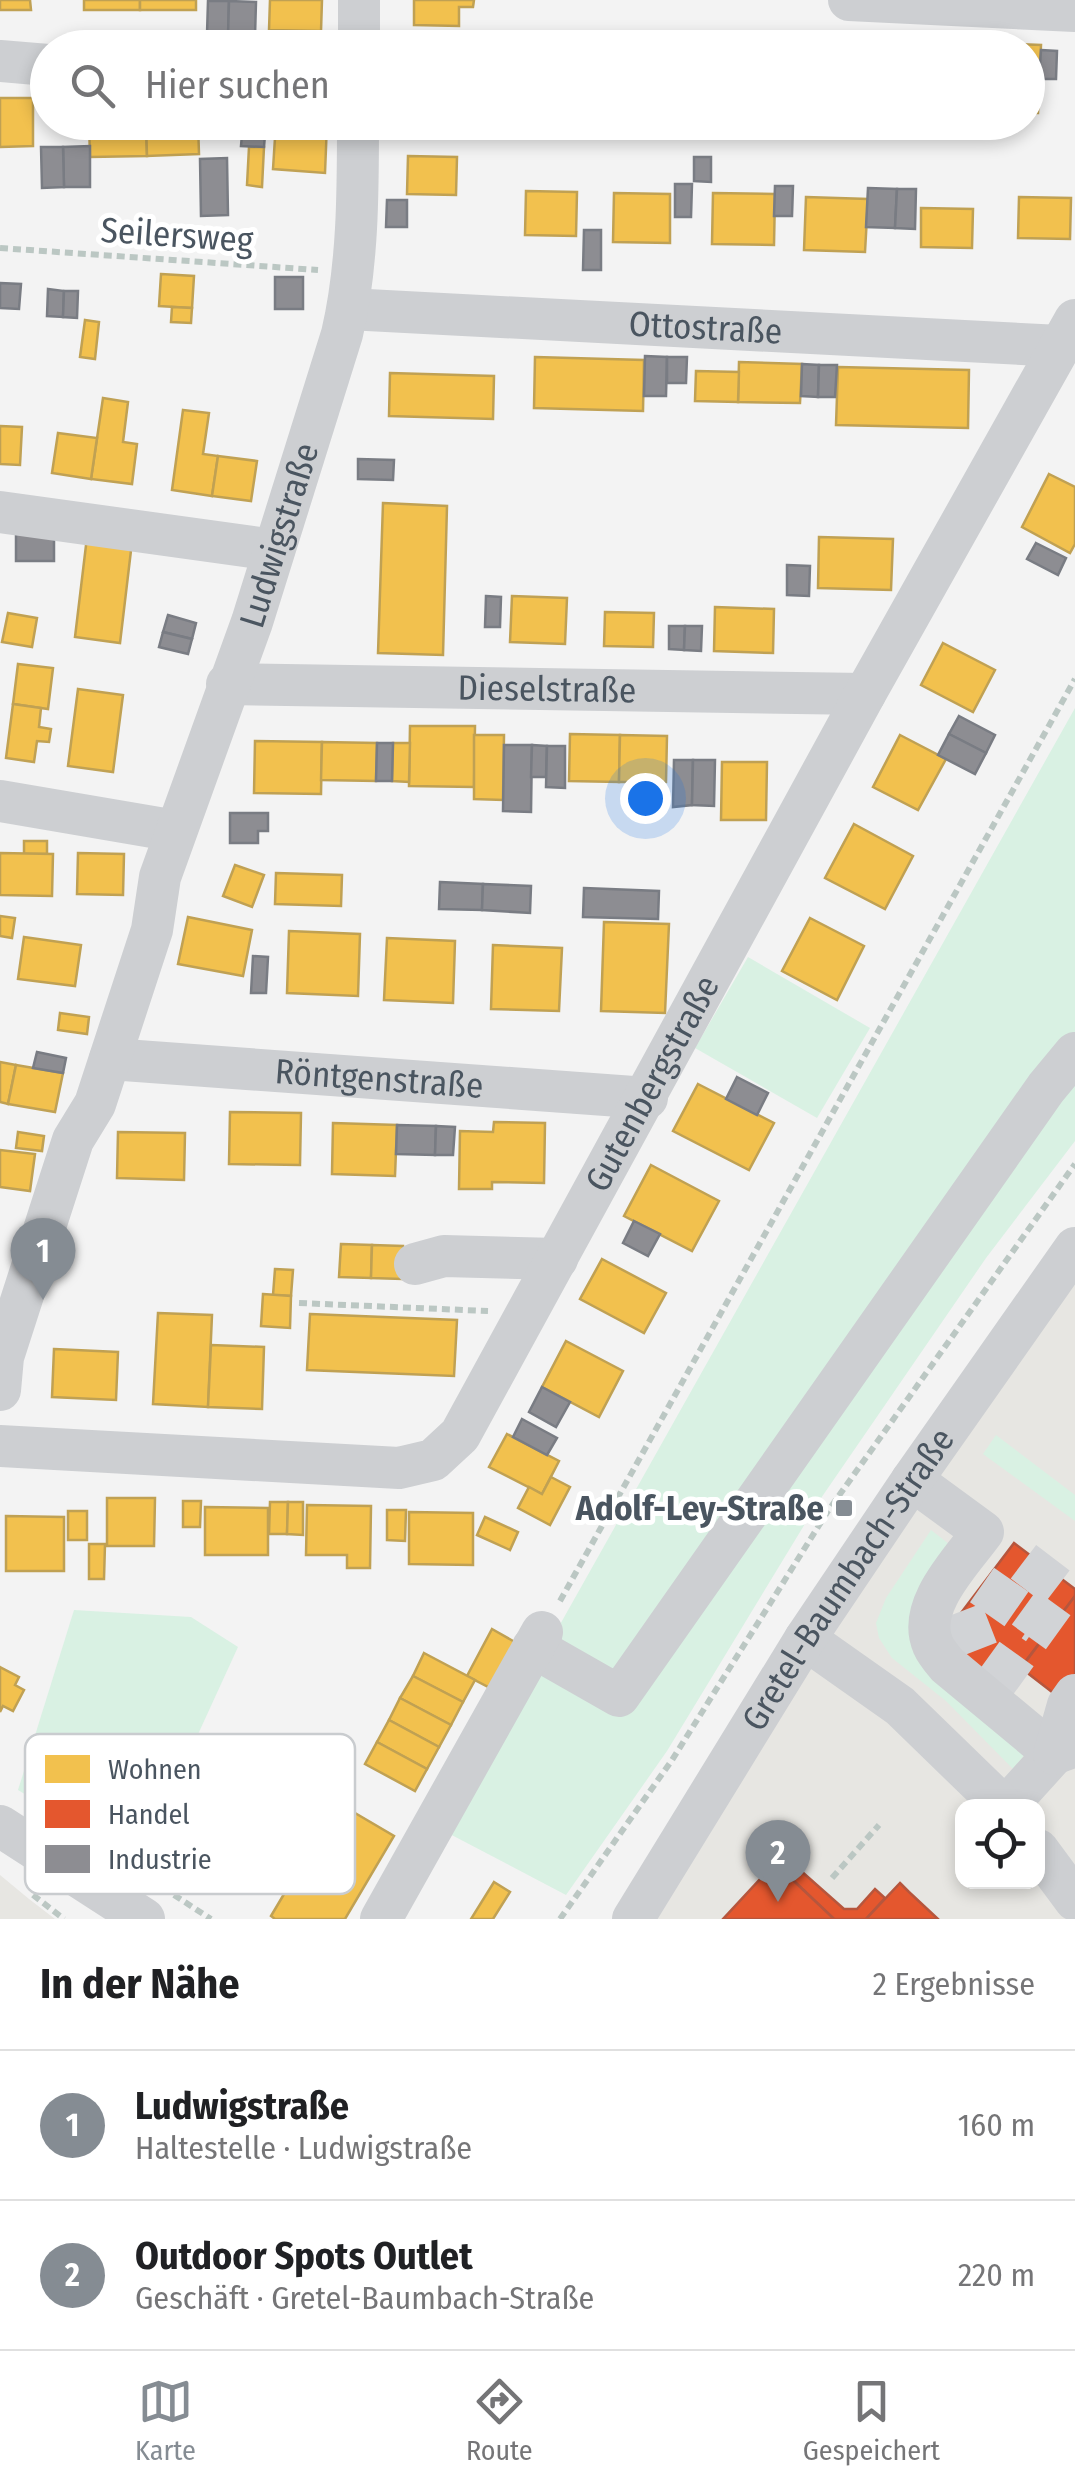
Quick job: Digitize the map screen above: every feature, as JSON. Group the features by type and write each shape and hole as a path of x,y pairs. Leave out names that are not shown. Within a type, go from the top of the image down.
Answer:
{"street":[{"path":"358,30 359,0"},
{"path":"849,0 1075,12"},
{"path":"0,62 30,64"},
{"name":"Ludwigstraße","path":"0,1390 3,1357 72,1140 95,1104 152,930 160,877 252,622 349,292 358,192 358,140"},
{"name":"Ottostraße","path":"349,292 1068,333"},
{"name":"Gutenbergstraße","path":"0,1446 399,1468 433,1460 460,1435 865,694 1068,333"},
{"path":"0,512 274,550"},
{"name":"Dieselstraße","path":"228,684 865,694"},
{"path":"0,800 176,832"},
{"path":"381,1919 538,1640 619,1696 884,1316 1075,1053"},
{"name":"Röntgenstraße","path":"110,1059 647,1098"},
{"name":"Gretel-Baumbach-Straße","path":"633,1919 805,1639 1075,1248"},
{"path":"415,1264 444,1256 557,1260"},
{"path":"912,1480 996,1541 962,1586 932,1612 933,1646 947,1665 1064,1750"},
{"path":"805,1639 900,1706 998,1799"},
{"path":"1012,1799 1064,1750 1068,1705 1075,1695"},
{"path":"0,1826 25,1842"},
{"path":"1045,1859 1075,1900"},
{"path":"105,1894 144,1919"}],"path":[{"name":"Seilersweg","path":"0,248 349,292"},
{"path":"538,1640 1075,678"},
{"path":"560,1919 672,1760 828,1511 1075,1164"},
{"path":"299,1303 500,1312 523,1320"},
{"path":"832,1878 879,1825"}],"shaded area":[{"path":"1075,1252 1075,1919 637,1919"},
{"path":"0,1875 29,1899 55,1919 0,1919"}],"green space":[{"path":"1075,708 1075,1141 986,1258 817,1504 667,1751 566,1895 444,1831"},
{"path":"748,957 870,1028 817,1118 695,1048"},
{"path":"996,1435 1075,1495 1075,1521 983,1454"},
{"path":"931,1530 949,1544 917,1606 1026,1753 1013,1769 946,1701 892,1658 879,1638 876,1623 886,1598"},
{"path":"74,1610 191,1617 238,1647 198,1734 35,1734"},
{"path":"25,1768 25,1794 18,1790"}],"building: Wohnen":[{"path":"0,0 30,0 31,10 0,10"},
{"path":"84,0 140,0 140,10 84,10"},
{"path":"140,0 196,0 196,10 140,10"},
{"path":"270,0 322,0 321,30 269,30"},
{"path":"414,0 474,0 473,7 459,7 459,26 414,25"},
{"path":"0,98 30,98 33,146 0,147"},
{"path":"90,140 147,140 147,156 90,157"},
{"path":"147,140 199,140 199,154 147,156"},
{"path":"275,140 326,140 325,173 273,169"},
{"path":"249,147 264,147 262,187 247,185"},
{"path":"408,156 457,157 456,195 407,194"},
{"path":"526,191 577,192 576,236 525,235"},
{"path":"614,193 670,194 670,243 613,242"},
{"path":"713,193 775,194 774,245 712,244"},
{"path":"806,197 868,199 865,252 804,250"},
{"path":"1019,197 1071,198 1070,239 1018,238"},
{"path":"921,208 973,209 972,248 921,247"},
{"path":"161,274 194,276 192,308 159,306"},
{"path":"172,307 192,308 191,323 171,322"},
{"path":"85,320 99,322 95,359 80,357"},
{"path":"535,357 644,360 643,411 534,408"},
{"path":"739,362 802,364 800,403 738,402"},
{"path":"838,367 969,370 968,428 836,425"},
{"path":"696,371 739,372 738,402 695,401"},
{"path":"390,373 494,376 493,419 389,416"},
{"path":"103,398 128,402 123,442 137,444 132,484 91,479"},
{"path":"183,410 209,413 203,454 218,456 212,496 172,490"},
{"path":"0,426 22,427 20,465 0,464"},
{"path":"58,433 97,438 91,479 52,473"},
{"path":"218,456 257,461 251,501 212,496"},
{"path":"1049,474 1075,487 1075,544 1070,553 1022,527"},
{"path":"383,503 447,506 443,655 378,653"},
{"path":"87,537 132,542 120,643 75,637"},
{"path":"819,537 893,539 891,590 818,588"},
{"path":"512,596 567,598 565,644 510,642"},
{"path":"715,607 774,609 773,653 714,651"},
{"path":"605,612 654,613 653,647 604,646"},
{"path":"8,613 37,618 32,647 2,642"},
{"path":"943,643 995,670 973,712 921,685"},
{"path":"18,664 53,668 48,709 13,704"},
{"path":"78,689 123,695 113,772 68,766"},
{"path":"13,704 41,708 39,727 51,729 49,742 37,741 34,762 6,758"},
{"path":"410,726 475,726 474,787 409,786"},
{"path":"570,734 620,735 619,782 569,781"},
{"path":"474,735 504,735 503,800 474,799"},
{"path":"620,735 667,736 666,782 619,782"},
{"path":"900,735 946,759 918,810 873,787"},
{"path":"255,741 322,742 321,794 254,793"},
{"path":"322,742 377,743 376,781 321,780"},
{"path":"393,743 410,743 409,782 392,781"},
{"path":"722,762 767,762 766,820 721,820"},
{"path":"854,824 913,856 885,909 825,878"},
{"path":"24,841 47,841 47,854 24,854"},
{"path":"0,853 53,854 52,896 0,895"},
{"path":"78,853 124,854 123,895 77,894"},
{"path":"235,865 264,875 252,907 223,896"},
{"path":"276,873 342,875 341,906 275,904"},
{"path":"0,916 15,918 12,938 0,936"},
{"path":"188,917 252,930 243,976 178,964"},
{"path":"810,918 864,946 837,1000 782,971"},
{"path":"604,922 669,924 665,1013 601,1011"},
{"path":"289,931 360,934 358,996 287,993"},
{"path":"24,937 81,945 75,986 18,979"},
{"path":"387,938 455,941 453,1003 384,1000"},
{"path":"493,945 562,948 559,1011 491,1009"},
{"path":"60,1013 89,1017 87,1034 58,1030"},
{"path":"0,1062 16,1065 8,1104 0,1102"},
{"path":"16,1065 63,1073 55,1112 8,1104"},
{"path":"698,1084 774,1123 749,1170 673,1131"},
{"path":"230,1112 301,1113 300,1165 229,1164"},
{"path":"494,1122 545,1123 544,1183 492,1182 492,1189 459,1189 460,1131 493,1132"},
{"path":"333,1123 397,1125 395,1176 332,1174"},
{"path":"18,1132 44,1136 42,1151 16,1148"},
{"path":"118,1132 185,1133 184,1180 117,1178"},
{"path":"0,1150 35,1154 30,1191 0,1187"},
{"path":"651,1165 719,1201 692,1251 624,1216"},
{"path":"341,1244 372,1245 371,1278 339,1277"},
{"path":"372,1245 403,1246 402,1279 371,1278"},
{"path":"602,1259 666,1293 644,1333 580,1299"},
{"path":"275,1269 293,1270 291,1296 273,1295"},
{"path":"263,1294 291,1296 290,1328 261,1326"},
{"path":"158,1313 212,1315 208,1407 153,1404"},
{"path":"310,1314 457,1320 454,1376 307,1370"},
{"path":"566,1341 623,1371 599,1417 542,1387"},
{"path":"211,1345 264,1347 262,1409 208,1407"},
{"path":"54,1349 118,1352 116,1400 52,1397"},
{"path":"507,1434 559,1461 542,1494 489,1467"},
{"path":"551,1477 570,1487 550,1525 518,1508 529,1487 542,1494"},
{"path":"107,1498 155,1498 154,1546 107,1546"},
{"path":"183,1501 201,1501 200,1527 183,1527"},
{"path":"270,1502 288,1502 287,1534 269,1534"},
{"path":"288,1502 303,1502 303,1535 287,1534"},
{"path":"307,1505 371,1506 370,1568 347,1568 347,1555 306,1555"},
{"path":"205,1507 268,1508 268,1555 205,1555"},
{"path":"387,1510 406,1510 405,1541 387,1540"},
{"path":"68,1511 87,1511 87,1540 68,1540"},
{"path":"409,1512 473,1513 473,1565 409,1564"},
{"path":"6,1516 64,1517 64,1571 6,1571"},
{"path":"485,1517 518,1532 510,1550 477,1535"},
{"path":"89,1544 105,1544 104,1579 89,1579"},
{"path":"492,1629 520,1645 496,1691 467,1676"},
{"path":"424,1653 475,1680 463,1702 413,1676"},
{"path":"0,1667 19,1677 15,1685 24,1690 13,1711 3,1706 0,1712"},
{"path":"413,1676 463,1702 451,1725 400,1698"},
{"path":"400,1698 451,1725 439,1747 389,1720"},
{"path":"389,1720 439,1747 427,1769 377,1742"},
{"path":"377,1742 427,1769 415,1791 365,1764"},
{"path":"355,1813 394,1836 345,1919 271,1916 284,1894 355,1894"},
{"path":"494,1882 510,1892 493,1919 471,1919"}],"building: Handel":[{"path":"1014,1543 1075,1589 1075,1596 1000,1695 936,1646"},
{"path":"1075,1596 1075,1687 1056,1695 1021,1668"},
{"path":"783,1855 844,1909 857,1909 875,1889 885,1898 866,1919 834,1919 775,1863"},
{"path":"775,1863 798,1885 834,1919 723,1919"},
{"path":"900,1883 909,1892 938,1919 866,1919"}],"building: Industrie":[{"path":"208,1 229,1 228,30 207,30"},
{"path":"229,1 256,2 255,30 228,30"},
{"path":"1045,50 1057,51 1056,79 1045,79"},
{"path":"242,140 265,140 264,147 241,146"},
{"path":"90,146 90,187 64,187 63,147"},
{"path":"41,147 63,147 64,187 42,188"},
{"path":"694,157 711,157 711,182 694,181"},
{"path":"227,158 228,215 201,216 200,159"},
{"path":"675,184 692,184 691,217 675,217"},
{"path":"775,186 793,186 792,216 774,216"},
{"path":"868,188 897,189 895,228 866,227"},
{"path":"897,189 916,189 915,229 895,228"},
{"path":"387,200 407,200 407,227 386,227"},
{"path":"584,230 601,230 601,270 583,270"},
{"path":"275,277 303,277 303,309 275,309"},
{"path":"0,283 21,284 19,309 0,308"},
{"path":"48,289 64,291 63,317 47,316"},
{"path":"64,291 78,291 77,318 63,317"},
{"path":"645,356 667,357 666,396 644,396"},
{"path":"667,357 687,357 686,383 667,383"},
{"path":"802,364 819,365 818,397 801,396"},
{"path":"819,365 837,365 835,397 818,397"},
{"path":"358,459 394,460 393,480 358,479"},
{"path":"16,532 54,533 54,561 16,561"},
{"path":"1036,543 1066,558 1058,575 1027,559"},
{"path":"787,565 810,566 809,596 787,595"},
{"path":"486,596 501,597 500,627 485,627"},
{"path":"168,615 196,623 192,639 163,632"},
{"path":"669,626 685,626 684,650 669,649"},
{"path":"685,626 702,626 701,651 684,650"},
{"path":"163,632 192,639 188,654 159,647"},
{"path":"959,716 995,735 986,753 949,734"},
{"path":"949,734 986,753 975,774 938,755"},
{"path":"377,743 393,743 392,781 376,781"},
{"path":"504,745 532,745 531,812 503,811"},
{"path":"532,745 547,746 546,777 531,777"},
{"path":"547,746 565,746 565,788 546,787"},
{"path":"674,760 693,760 692,805 673,807"},
{"path":"693,760 715,760 714,806 692,805"},
{"path":"230,813 268,813 268,831 258,831 258,843 230,843"},
{"path":"440,882 483,884 482,910 439,909"},
{"path":"483,884 531,886 530,913 482,910"},
{"path":"584,888 659,891 658,919 583,917"},
{"path":"253,956 268,957 266,993 251,993"},
{"path":"37,1052 66,1058 63,1073 33,1068"},
{"path":"737,1077 768,1093 757,1115 726,1099"},
{"path":"397,1125 436,1126 435,1155 396,1154"},
{"path":"436,1126 455,1127 453,1155 435,1155"},
{"path":"634,1221 660,1234 648,1256 623,1243"},
{"path":"542,1387 570,1402 556,1427 529,1412"},
{"path":"522,1419 557,1438 547,1455 513,1437"}],"tunnel":[{"path":"992,1688 1062,1591 1008,1550"},
{"path":"982,1585 1038,1624"},
{"path":"962,1611 992,1688"}],"place":[{"name":"Ludwigstraße","path":"43,1300"},
{"name":"Adolf-Ley-Straße","path":"844,1508"},
{"name":"Outdoor Spots Outlet","path":"778,1902"}]}
